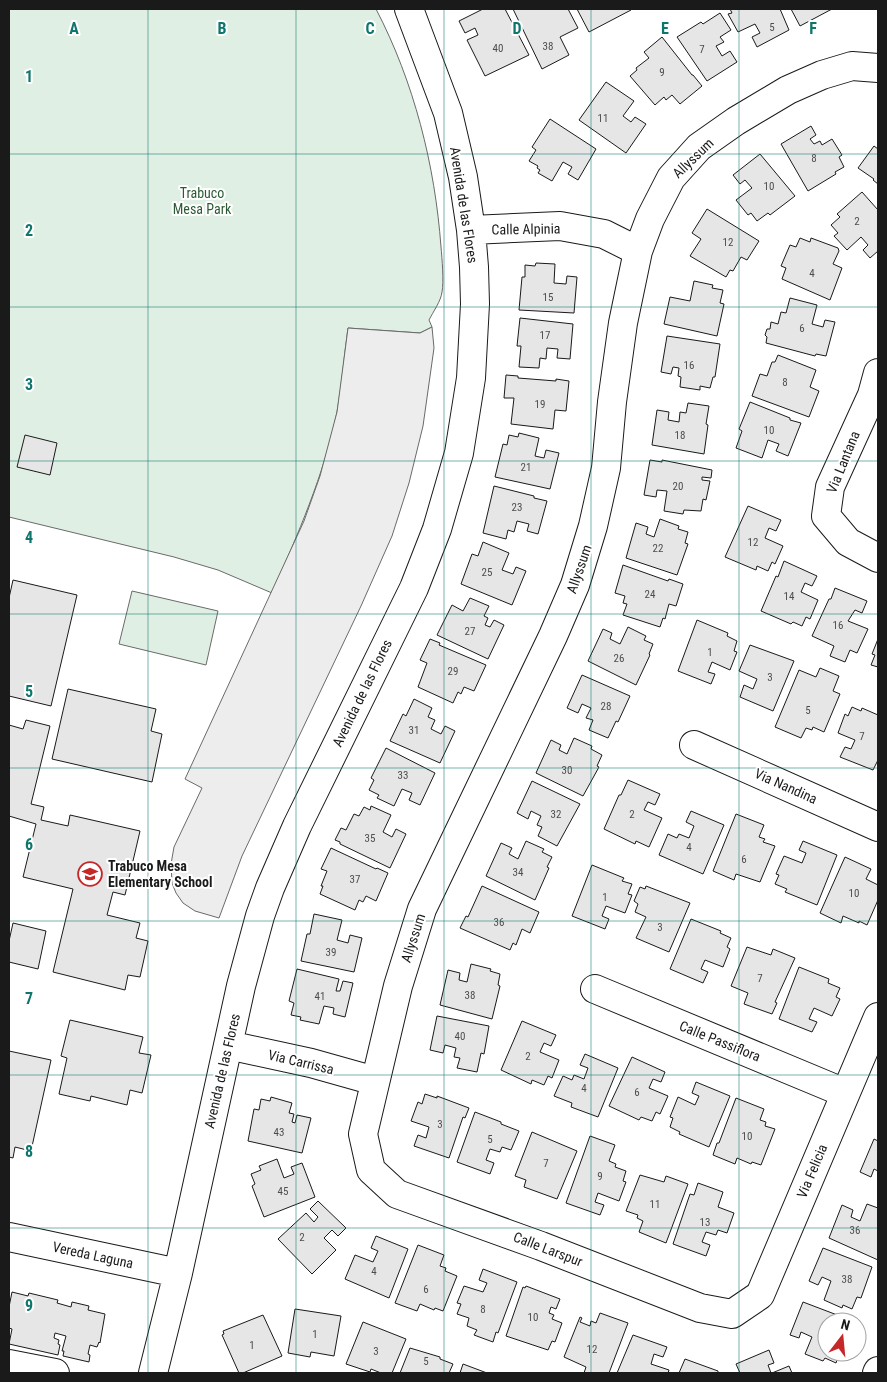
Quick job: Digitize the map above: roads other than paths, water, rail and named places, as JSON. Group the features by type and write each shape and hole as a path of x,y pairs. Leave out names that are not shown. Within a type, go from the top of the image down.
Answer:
{"street":[{"name":"Avenida de las Flores","path":"153,1373 178,1273 241,986 260,916 301,817 414,588 437,529 458,452 471,378 475,304 471,230 463,177 448,113 409,9"},
{"name":"Allyssum","path":"372,1170 363,1134 398,986 422,910 553,636 577,576 593,526 606,468 612,402 623,323 638,250 650,219 671,178 699,147 736,121 788,90 822,75 852,66 877,68"},
{"name":"Calle Alpinia","path":"471,230 560,226 604,234 638,250"},
{"name":"Via Lantana","path":"878,372 872,395 830,487 826,516 848,542 878,558"},
{"name":"Via Nandina","path":"694,745 878,827"},
{"name":"Calle Passiflora","path":"594,989 846,1093"},
{"name":"Via Felicia","path":"732,1314 760,1295 878,1017"},
{"name":"Via Carrissa","path":"228,1045 311,1063 375,1080"},
{"name":"Calle Larspur","path":"372,1170 398,1194 541,1246 700,1308 732,1314"},
{"name":"Vereda Laguna","path":"9,1238 178,1273"},
{"path":"9,1364 54,1373"}],"place":[{"name":"Trabuco Mesa Elementary School","path":"90,874"}],"park label":[{"name":"Trabuco Mesa Park","path":"202,202"}]}
